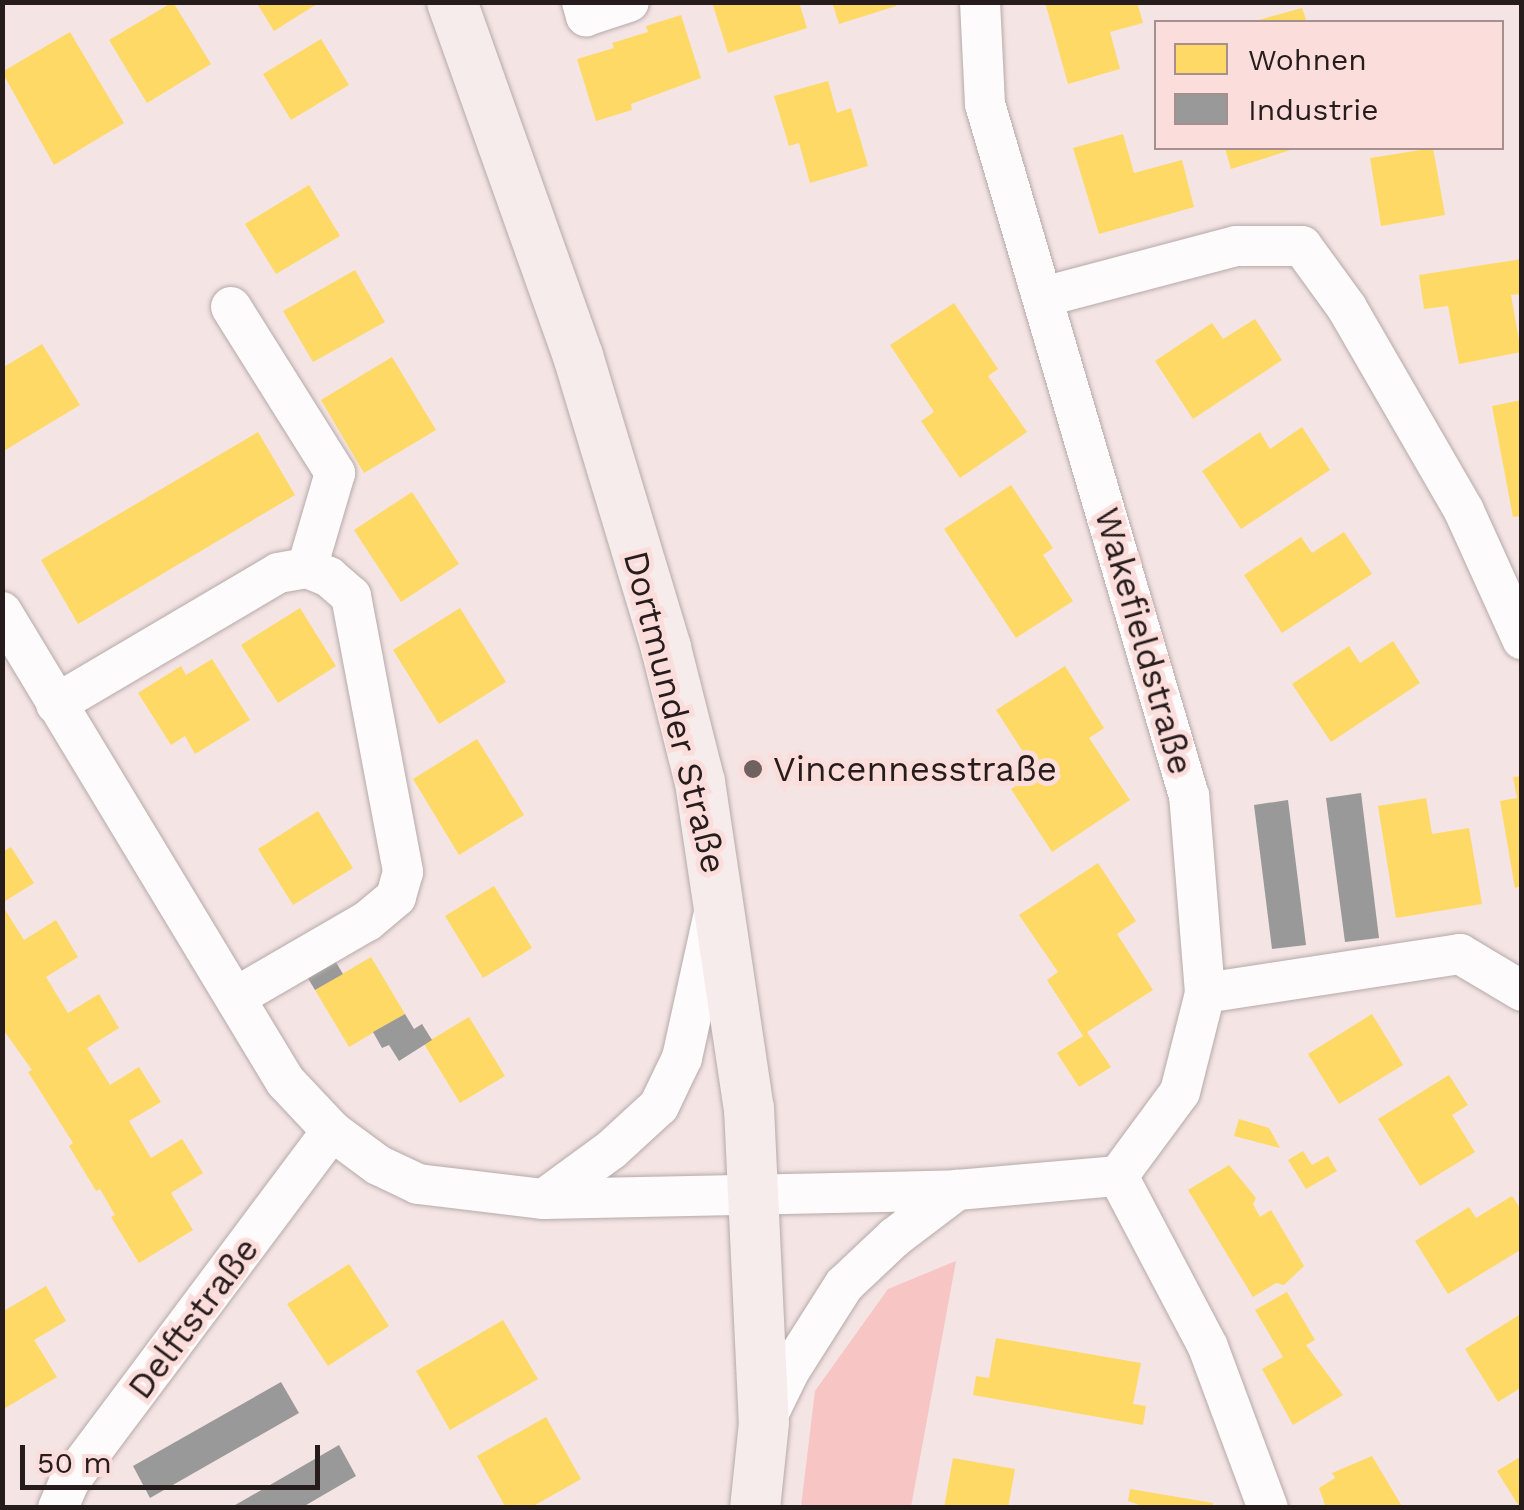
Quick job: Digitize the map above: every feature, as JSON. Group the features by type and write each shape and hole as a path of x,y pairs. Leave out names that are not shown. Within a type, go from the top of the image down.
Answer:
{"main road":[{"name":"Dortmunder Straße","path":"452,2 578,356 666,648 700,782 748,1108 764,1424 755,1508"}],"street":[{"path":"582,2 586,16 629,2"},
{"name":"Wakefieldstraße","path":"980,2 985,104 1189,796 1205,992 1180,1092 1118,1176"},
{"path":"1043,297 1236,246 1302,246 1347,308 1464,511 1522,639"},
{"path":"230,307 335,473 307,568"},
{"path":"56,704 278,573 307,568 329,576 350,596 403,872 396,897 367,922 236,997"},
{"path":"2,612 284,1081 332,1130 378,1165 418,1184 544,1199 956,1190 1118,1176 1208,1347 1268,1508"},
{"path":"544,1199 611,1150 659,1106 682,1058 719,892"},
{"path":"1205,992 1460,954 1522,991"},
{"name":"Delftstraße","path":"58,1508 69,1482 332,1130"},
{"path":"764,1424 790,1370 844,1285 895,1237 956,1190"}],"shaded area":[{"path":"956,1261 911,1507 801,1507 815,1391 888,1289"}],"building: Wohnen":[{"path":"173,2 211,64 147,103 109,40"},
{"path":"256,2 320,2 274,31"},
{"path":"712,2 799,2 807,28 728,53"},
{"path":"832,2 895,2 896,6 839,24"},
{"path":"1045,2 1137,2 1143,23 1110,32 1120,69 1068,84"},
{"path":"1302,8 1306,20 1259,20"},
{"path":"681,15 701,78 631,104 632,110 596,121 577,59 614,48 612,43 648,32 646,26"},
{"path":"70,32 124,123 54,165 2,72"},
{"path":"321,39 349,85 291,120 263,74"},
{"path":"828,81 837,113 851,108 868,166 810,183 799,143 789,146 774,96"},
{"path":"1123,134 1134,173 1182,160 1194,207 1099,234 1073,148"},
{"path":"1226,150 1291,150 1231,169"},
{"path":"1433,150 1445,215 1381,226 1370,158"},
{"path":"309,185 340,236 276,274 245,224"},
{"path":"1522,259 1522,294 1511,295 1521,352 1459,364 1448,306 1424,309 1419,275"},
{"path":"355,270 385,322 313,362 283,311"},
{"path":"954,303 998,369 988,376 1027,432 960,478 921,421 934,412 890,345"},
{"path":"1255,319 1282,360 1193,419 1155,361 1212,323 1223,339"},
{"path":"42,344 80,405 2,452 2,368"},
{"path":"392,357 436,430 364,473 321,400"},
{"path":"1522,400 1522,516 1513,517 1492,406"},
{"path":"1302,427 1330,470 1241,529 1202,471 1260,432 1270,449"},
{"path":"258,432 295,495 78,624 41,560"},
{"path":"1011,485 1053,548 1043,555 1073,601 1016,638 944,529"},
{"path":"412,492 459,564 401,602 354,530"},
{"path":"1344,532 1372,574 1282,633 1244,575 1301,537 1312,553"},
{"path":"300,608 336,666 278,703 241,645"},
{"path":"460,608 506,682 439,724 393,650"},
{"path":"1393,641 1420,683 1331,742 1292,684 1349,646 1360,663"},
{"path":"212,659 250,720 195,754 185,736 171,745 138,693 181,666 186,675"},
{"path":"1065,666 1104,728 1089,738 1130,800 1052,852 1011,789 1036,772 996,710"},
{"path":"477,739 524,815 459,855 413,779"},
{"path":"1522,776 1522,886 1515,888 1500,801 1517,798 1513,777"},
{"path":"1426,798 1432,834 1469,828 1482,904 1396,918 1378,806"},
{"path":"318,811 353,868 293,905 258,849"},
{"path":"11,847 34,883 2,903 2,852"},
{"path":"1098,863 1136,921 1117,934 1153,990 1087,1032 1111,1067 1079,1087 1057,1053 1083,1036 1047,980 1058,972 1019,915"},
{"path":"494,886 532,948 483,978 445,916"},
{"path":"2,905 24,940 56,920 78,957 46,977 68,1013 99,994 119,1028 87,1048 110,1085 139,1067 161,1102 129,1121 151,1158 182,1139 203,1173 171,1193 193,1230 139,1263 111,1217 115,1215 100,1189 96,1191 69,1146 73,1143 28,1072 32,1070 2,1028"},
{"path":"371,957 405,1014 349,1047 315,990"},
{"path":"1372,1014 1403,1065 1339,1104 1308,1054"},
{"path":"469,1017 505,1076 460,1103 424,1044"},
{"path":"1449,1075 1468,1105 1452,1115 1475,1152 1420,1186 1378,1119"},
{"path":"1239,1119 1269,1128 1280,1148 1234,1136"},
{"path":"1303,1151 1312,1165 1328,1156 1337,1171 1306,1189 1288,1160"},
{"path":"1229,1165 1256,1198 1253,1204 1260,1217 1271,1210 1304,1266 1284,1285 1276,1283 1253,1297 1188,1190"},
{"path":"1512,1196 1522,1211 1522,1249 1448,1294 1415,1241 1469,1207 1476,1218"},
{"path":"349,1264 389,1326 328,1366 287,1304"},
{"path":"46,1286 66,1321 34,1340 57,1377 2,1410 2,1312"},
{"path":"1287,1292 1315,1340 1306,1345 1343,1395 1293,1425 1262,1369 1283,1357 1255,1310"},
{"path":"1519,1315 1522,1387 1498,1402 1465,1349"},
{"path":"503,1320 538,1379 450,1430 416,1371"},
{"path":"996,1338 1141,1363 1133,1404 1146,1406 1143,1425 973,1395 976,1376 989,1378"},
{"path":"546,1417 581,1479 530,1508 506,1508 477,1456"},
{"path":"1372,1456 1403,1508 1326,1508 1319,1488 1335,1478 1332,1473"},
{"path":"1522,1456 1522,1508 1520,1508 1497,1471"},
{"path":"953,1458 1015,1469 1008,1508 944,1508"},
{"path":"1130,1489 1213,1503 1212,1508 1148,1508 1128,1501"}],"building: Industrie":[{"path":"1361,793 1379,938 1345,942 1326,798"},
{"path":"1288,800 1306,945 1272,949 1254,805"},
{"path":"334,959 343,974 315,990 306,975"},
{"path":"405,1014 414,1029 422,1024 432,1040 399,1061 389,1045 382,1048 373,1032"},
{"path":"281,1382 299,1413 150,1498 133,1466"},
{"path":"339,1445 356,1476 301,1508 230,1508"}],"place":[{"name":"Vincennesstraße","path":"753,769"}]}
